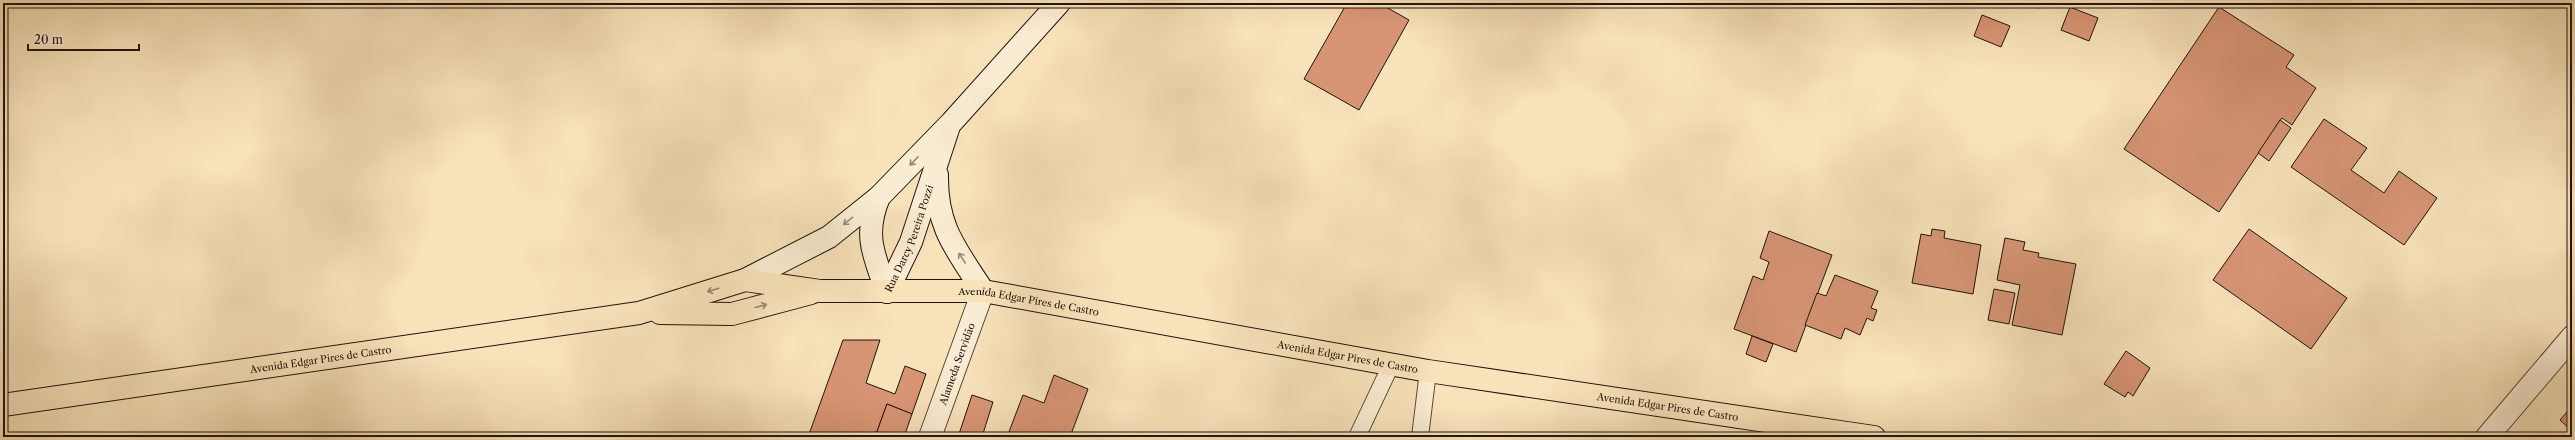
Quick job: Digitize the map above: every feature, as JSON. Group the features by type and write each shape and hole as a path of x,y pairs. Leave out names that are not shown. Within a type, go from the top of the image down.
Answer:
{"main road":[{"name":"Rua Darcy Pereira Pozzi","path":"745,280 829,237 878,197 951,123 1059,3"},
{"name":"Rua Darcy Pereira Pozzi","path":"887,292 911,242 951,123"},
{"name":"Rua Darcy Pereira Pozzi","path":"938,158 937,196 946,233 984,291"},
{"name":"Rua Darcy Pereira Pozzi","path":"878,197 870,228 871,247 887,292"},
{"name":"Avenida Edgar Pires de Castro","path":"639,313 745,280 820,291 984,291 1391,365 1874,437"},
{"name":"Avenida Edgar Pires de Castro","path":"3,405 639,313 732,314 820,291"},
{"name":"Alameda Servidão","path":"930,437 984,291"},
{"path":"2487,437 2572,337"}],"lane":[{"path":"1357,437 1391,365"},
{"path":"1420,437 1428,371"}],"building":[{"path":"1347,3 1379,3 1409,20 1359,110 1304,79"},
{"path":"2026,3 2042,3 2040,8"},
{"path":"2070,7 2098,18 2089,41 2061,30"},
{"path":"2219,7 2294,55 2286,67 2316,88 2292,125 2282,118 2219,212 2124,149"},
{"path":"1982,15 2010,26 2001,47 1974,36"},
{"path":"2324,119 2367,148 2351,170 2384,193 2399,171 2437,198 2404,245 2291,167"},
{"path":"2280,120 2291,128 2269,161 2258,153"},
{"path":"1932,229 1945,231 1944,238 1981,245 1973,294 1912,283 1921,234 1931,236"},
{"path":"2249,229 2347,298 2311,349 2213,280"},
{"path":"1769,231 1832,255 1796,352 1734,329 1753,276 1763,280 1769,262 1760,258"},
{"path":"2005,238 2025,242 2023,250 2039,253 2038,257 2076,264 2062,335 2012,325 2020,285 1997,280"},
{"path":"1835,275 1878,291 1871,308 1877,310 1873,321 1867,318 1860,335 1845,328 1841,339 1805,325 1817,293 1826,296"},
{"path":"1994,289 2015,293 2009,324 1988,320"},
{"path":"1752,336 1773,344 1766,362 1746,354"},
{"path":"843,340 880,340 866,383 895,394 905,366 926,374 912,414 887,404 875,437 808,437"},
{"path":"2126,351 2150,368 2133,396 2128,392 2125,397 2104,384"},
{"path":"1054,375 1088,389 1070,437 1007,437 1023,395 1044,403"},
{"path":"972,395 993,402 982,437 958,437"},
{"path":"887,404 912,414 904,437 875,437"},
{"path":"2572,406 2572,431 2560,420"}]}
